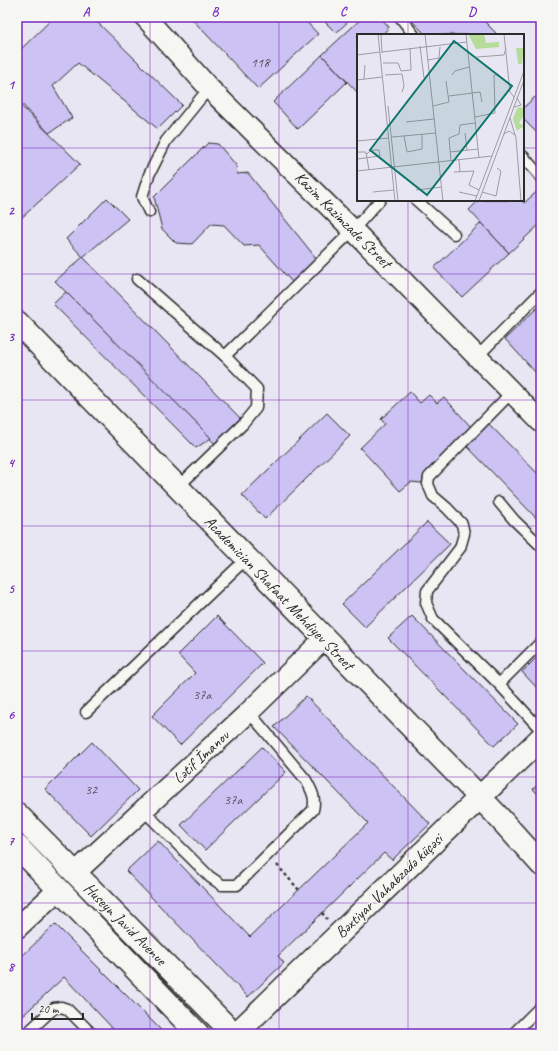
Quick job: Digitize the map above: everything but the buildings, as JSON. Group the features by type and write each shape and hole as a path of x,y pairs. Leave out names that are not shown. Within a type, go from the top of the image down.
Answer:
{"street":[{"name":"Kazim Kazimzade Street","path":"145,17 209,88 353,230 541,422"},
{"name":"Academician Shafaat Mehdiyev Street","path":"17,322 479,798 541,864"},
{"name":"Lətif İmanov","path":"75,873 249,712 324,639"},
{"name":"Bəxtiyar Vahabzadə küçəsi","path":"235,1034 541,738"},
{"name":"Huseyn Javid Avenue","path":"17,814 235,1034"},
{"name":"Huseyn Javid Avenue","path":"17,846 198,1034"},
{"path":"17,928 59,889"}],"lane":[{"path":"400,17 413,34"},
{"path":"149,212 142,197 149,175 166,140 209,88"},
{"path":"524,157 541,176"},
{"path":"225,356 353,230 379,201"},
{"path":"417,201 454,234"},
{"path":"137,279 225,356 257,389 256,408 243,424 178,488"},
{"path":"478,356 541,292"},
{"path":"512,392 429,477 428,484 433,496 462,524 464,534 460,548 427,591 426,603 433,619 499,684 541,730"},
{"path":"499,502 514,520 541,546"},
{"path":"86,712 246,559"},
{"path":"499,684 541,642"},
{"path":"143,810 210,877 222,885 236,885 313,810 315,801 306,780 249,712"},
{"path":"513,1034 541,1006"},
{"path":"26,1034 54,1008 61,1007 66,1009 92,1034"}],"path":[{"path":"267,855 300,890"}]}
